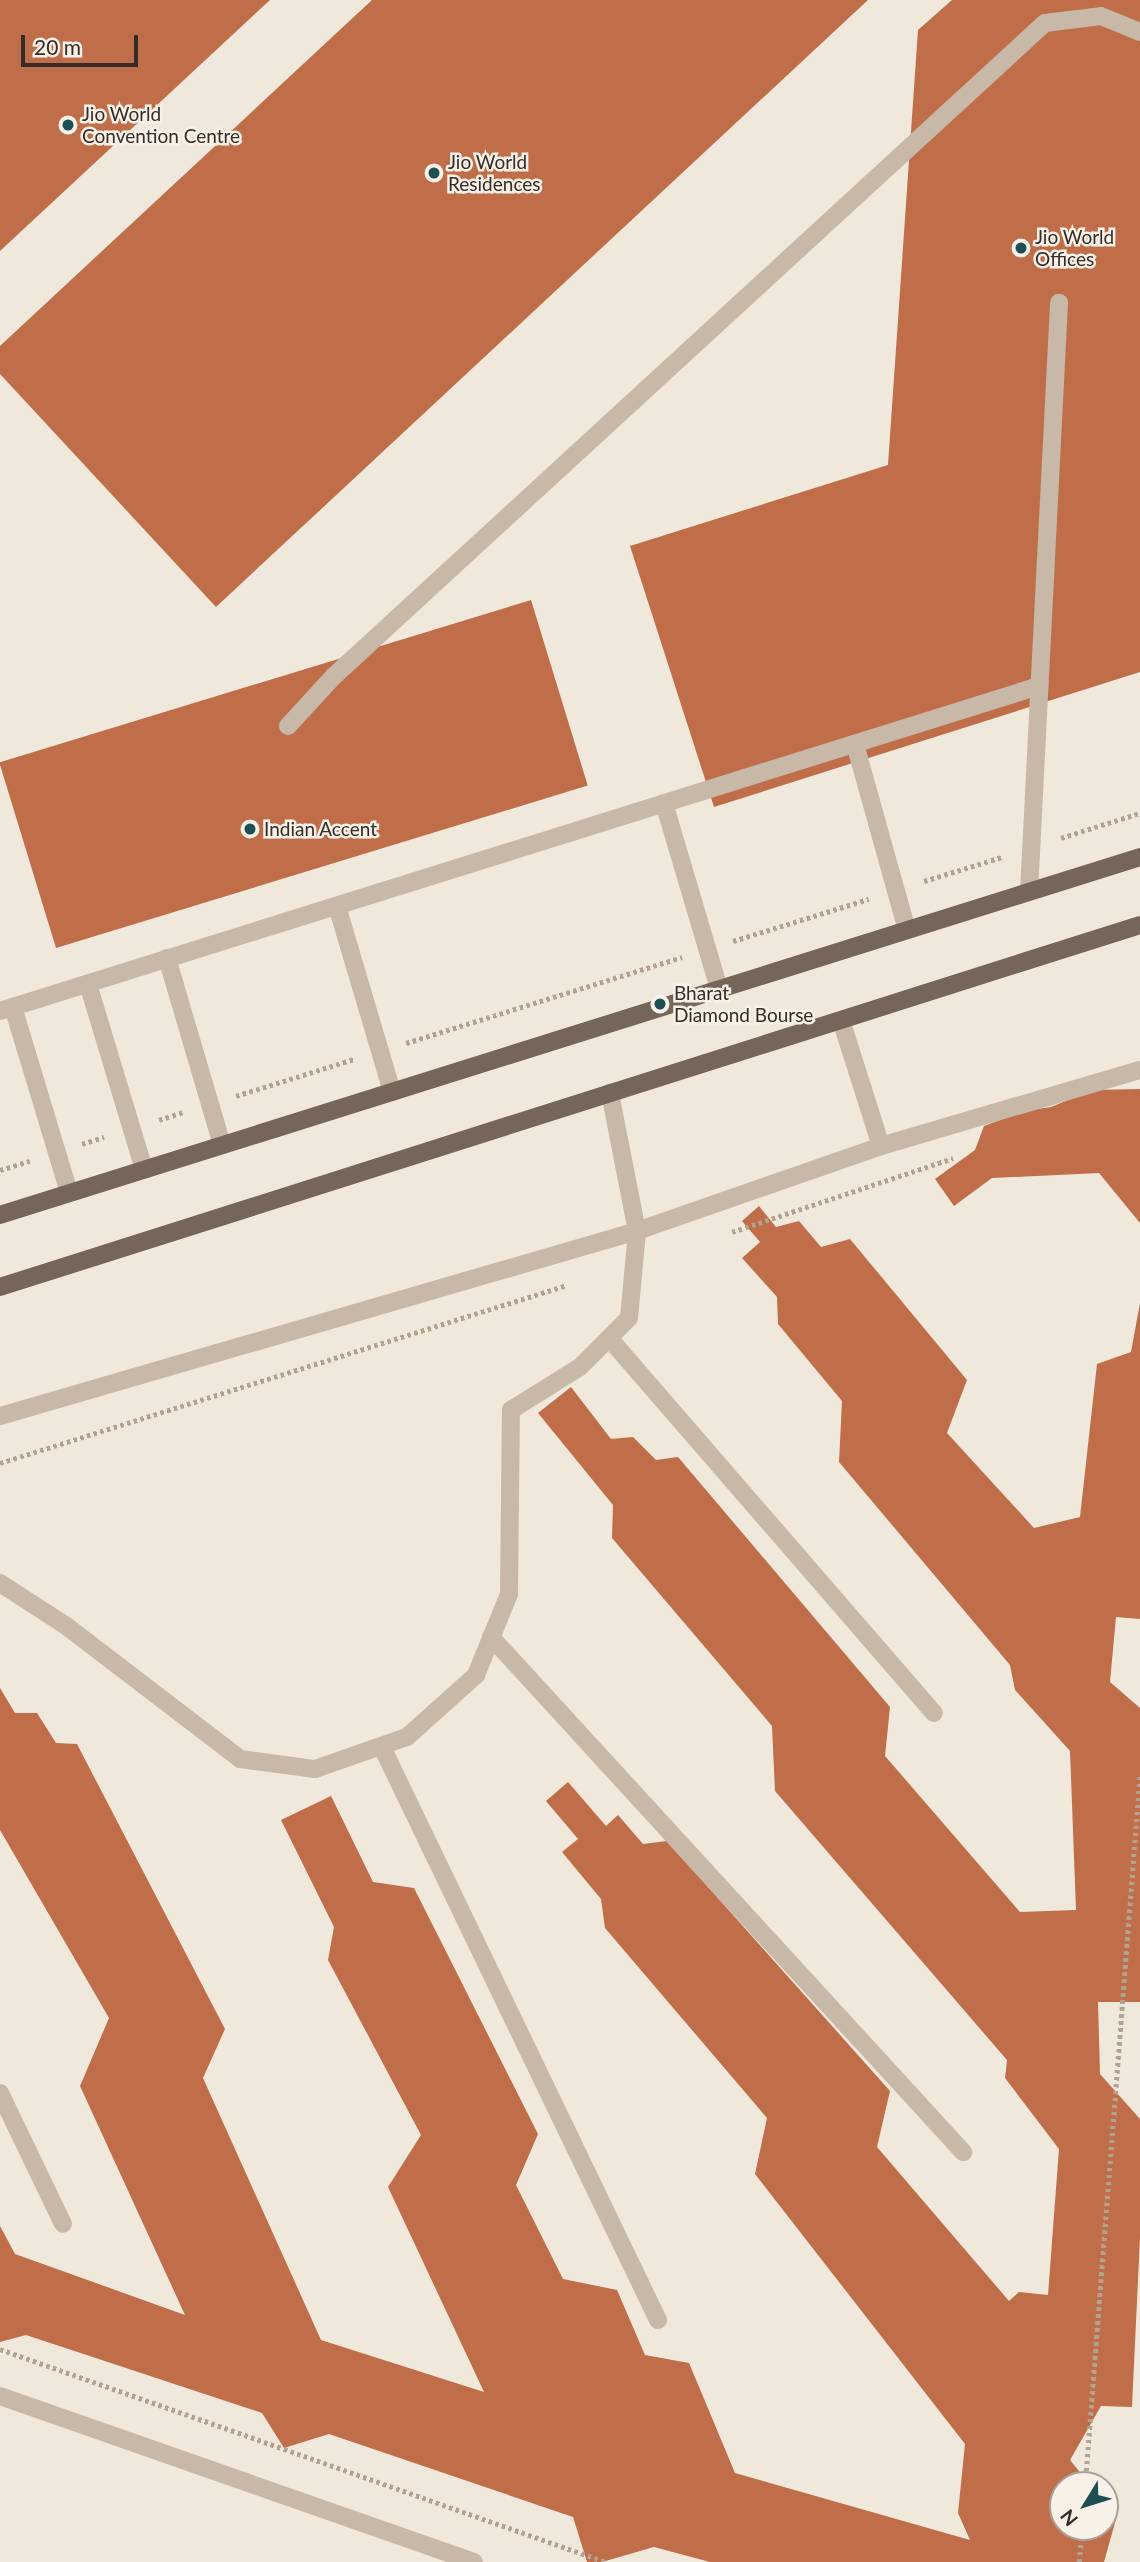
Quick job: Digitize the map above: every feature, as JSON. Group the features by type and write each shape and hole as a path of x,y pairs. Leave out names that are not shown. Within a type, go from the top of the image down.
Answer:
{"main road":[{"path":"0,1215 1140,857"},
{"path":"0,1287 1140,925"}],"lane":[{"path":"288,726 355,657 1045,23 1101,16 1140,32"},
{"path":"1029,892 1059,303"},
{"path":"69,1193 6,1009 1039,687"},
{"path":"855,744 907,930"},
{"path":"664,803 719,989"},
{"path":"337,906 392,1092"},
{"path":"167,958 222,1146"},
{"path":"88,984 144,1170"},
{"path":"841,1020 881,1146"},
{"path":"0,1416 637,1231 881,1146 1140,1070"},
{"path":"0,1583 65,1625 240,1759 315,1769 407,1737 476,1675 509,1594 511,1410 580,1367 629,1318 637,1231 610,1093"},
{"path":"609,1338 934,1713"},
{"path":"491,1637 963,2152"},
{"path":"382,1746 658,2320"},
{"path":"0,2093 62,2224"},
{"path":"0,2396 474,2562"}],"path":[{"path":"0,1170 1140,813"},
{"path":"1086,2471 1140,1774"},
{"path":"0,2349 606,2562"},
{"path":"1079,2562 1081,2541"}],"building":[{"name":"Jio World Convention Centre","path":"0,0 270,0 0,251"},
{"name":"Jio World Residences","path":"372,0 868,0 216,607 0,374 0,346"},
{"name":"Jio World Offices","path":"952,0 1140,0 1140,672 714,807 630,546 888,465 918,30"},
{"path":"531,600 588,786 56,948 0,762"},
{"path":"1140,1089 1140,1223 1099,1173 992,1178 954,1206 935,1179 975,1150 984,1126 1024,1111 1051,1107 1093,1090"},
{"path":"759,1206 776,1227 799,1221 821,1247 850,1239 967,1380 947,1433 1034,1528 1080,1517 1097,1364 1131,1352 1140,1303 1140,1619 1116,1617 1110,1682 1140,1708 1140,2002 1098,2002 1100,2074 1140,2119 1140,2237 1132,2407 1101,2406 1070,2460 1079,2471 1049,2471 1049,2541 1110,2541 1104,2562 710,2562 654,2547 602,2562 587,2562 573,2517 329,2434 284,2448 262,2413 26,2335 0,2342 0,2226 15,2254 185,2315 80,2086 109,2018 0,1830 0,1688 15,1713 37,1713 56,1743 77,1744 225,2029 203,2078 321,2340 484,2392 388,2187 421,2135 328,1960 334,1927 281,1820 331,1796 373,1882 414,1888 538,2134 516,2185 563,2279 617,2290 645,2355 689,2363 735,2473 970,2540 958,2513 965,2444 755,2174 767,2118 605,1928 601,1899 562,1852 578,1839 546,1801 568,1782 606,1826 618,1815 643,1844 667,1841 890,2091 877,2147 1009,2301 1019,2292 1048,2295 1059,2149 1005,2078 1007,2060 775,1791 772,1726 612,1538 613,1505 538,1413 571,1387 611,1439 633,1437 656,1460 678,1457 890,1707 885,1756 1020,1912 1076,1910 1070,1751 1015,1690 1010,1665 839,1462 842,1401 778,1324 777,1297 742,1258 760,1242 742,1221"}],"place":[{"name":"Jio World Convention Centre","path":"68,125"},
{"name":"Jio World Residences","path":"434,173"},
{"name":"Jio World Offices","path":"1021,248"},
{"name":"Indian Accent","path":"250,829"},
{"name":"Bharat Diamond Bourse","path":"660,1004"}]}
